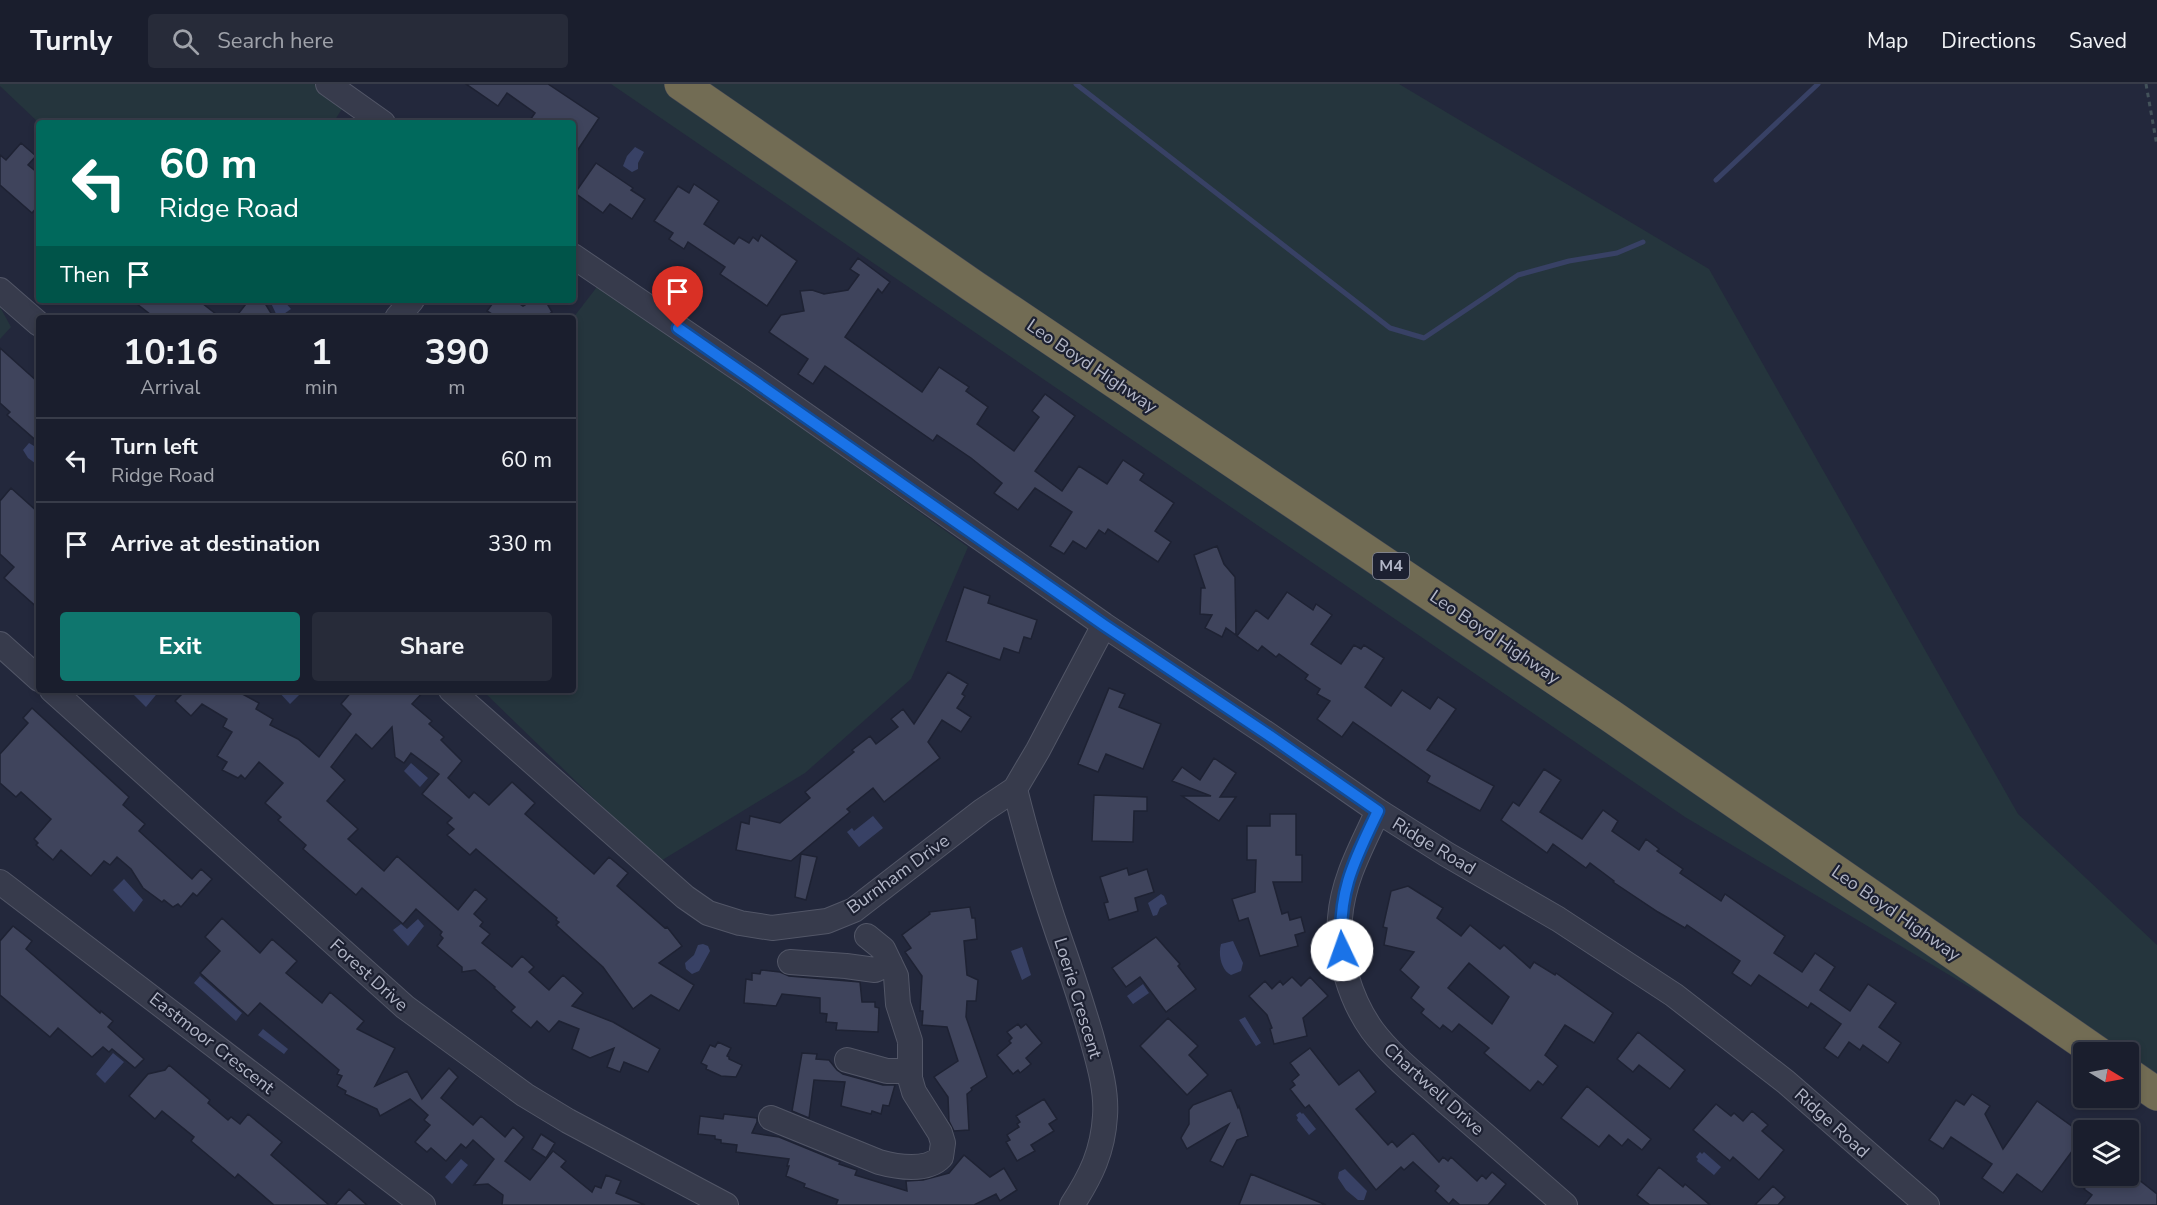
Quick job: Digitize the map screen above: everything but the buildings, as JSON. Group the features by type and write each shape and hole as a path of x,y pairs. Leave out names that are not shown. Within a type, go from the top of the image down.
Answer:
{"highway":[{"name":"Leo Boyd Highway","path":"681,84 974,286 1611,716 2082,1042"},
{"path":"2139,1082 2157,1094"}],"street":[{"path":"328,84 379,120"},
{"name":"Ridge Road","path":"576,258 754,379 1104,625 1378,811 1446,854 1558,919 1674,995 1786,1082 1927,1205"},
{"path":"0,290 36,321"},
{"path":"400,315 410,303"},
{"name":"Burnham Drive","path":"454,693 685,897 708,913 740,923 772,928 826,921 854,910 982,811 1015,789 1104,625"},
{"path":"0,644 36,675"},
{"name":"Forest Drive","path":"55,693 405,1007 525,1095 714,1202"},
{"name":"Loerie Crescent","path":"1015,789 1034,858 1077,988 1099,1063 1104,1089 1106,1115 1097,1161 1090,1178 1072,1205"},
{"name":"Chartwell Drive","path":"1378,811 1350,872 1340,919 1343,963 1354,996 1371,1029 1397,1058 1565,1205"},
{"name":"Eastmoor Crescent","path":"0,882 423,1205"},
{"path":"771,1118 894,1166 930,1165 941,1157 943,1143 940,1133 914,1092 909,1071 910,1041 898,1004 884,987 883,967 868,953 867,936 854,910"},
{"path":"790,962 883,967"},
{"path":"847,1060 887,1071 909,1071"}],"path":[{"path":"2146,84 2157,146"}],"shaded area":[{"path":"0,84 314,84 345,104 335,120 36,120"},
{"path":"611,84 1399,84 1709,269 2018,814 2157,945 2157,1099 2139,1088 2139,1042 2073,1042 2073,1049 1685,817"},
{"path":"600,283 968,547 911,679 805,773 659,862 485,693 576,693 575,315"},
{"path":"0,307 11,327 0,339"}],"water":[{"path":"635,147 644,152 638,163 638,169 632,172 623,166 627,156"},
{"path":"271,303 286,303 291,309 282,315 277,315"},
{"path":"29,443 36,447 36,464 28,458 23,450"},
{"path":"132,693 158,693 146,707"},
{"path":"280,693 300,694 290,704"},
{"path":"411,763 428,778 420,787 404,771"},
{"path":"873,816 883,828 859,847 847,832 852,828 854,831"},
{"path":"124,879 143,900 134,912 113,890"},
{"path":"1161,894 1167,904 1160,908 1157,915 1153,916 1148,903"},
{"path":"418,919 424,926 408,946 393,930 401,924 407,929"},
{"path":"1233,941 1243,963 1241,971 1231,975 1223,966 1220,952 1221,944"},
{"path":"698,945 708,946 710,951 699,971 692,974 686,969 685,963 694,955"},
{"path":"1022,947 1031,975 1022,980 1011,951"},
{"path":"200,976 242,1013 236,1021 194,983"},
{"path":"1143,984 1149,993 1133,1004 1127,996"},
{"path":"1245,1017 1261,1043 1256,1046 1239,1020"},
{"path":"263,1029 288,1049 284,1054 258,1035"},
{"path":"113,1053 124,1062 105,1083 96,1074"},
{"path":"1300,1112 1316,1129 1309,1135 1297,1120 1296,1115"},
{"path":"1700,1152 1702,1154 1704,1152 1721,1167 1714,1175 1697,1161 1696,1157"},
{"path":"461,1159 468,1165 452,1184 445,1177"},
{"path":"1345,1169 1367,1191 1364,1200 1358,1200 1346,1190 1338,1178 1339,1172"}],"waterway":[{"path":"1076,84 1390,328 1424,338 1518,275 1569,261 1617,253 1643,242"},
{"path":"1716,180 1818,84"}],"route":[{"path":"678,328 1104,625 1378,811 1350,872 1343,897 1340,919 1342,950"}]}
